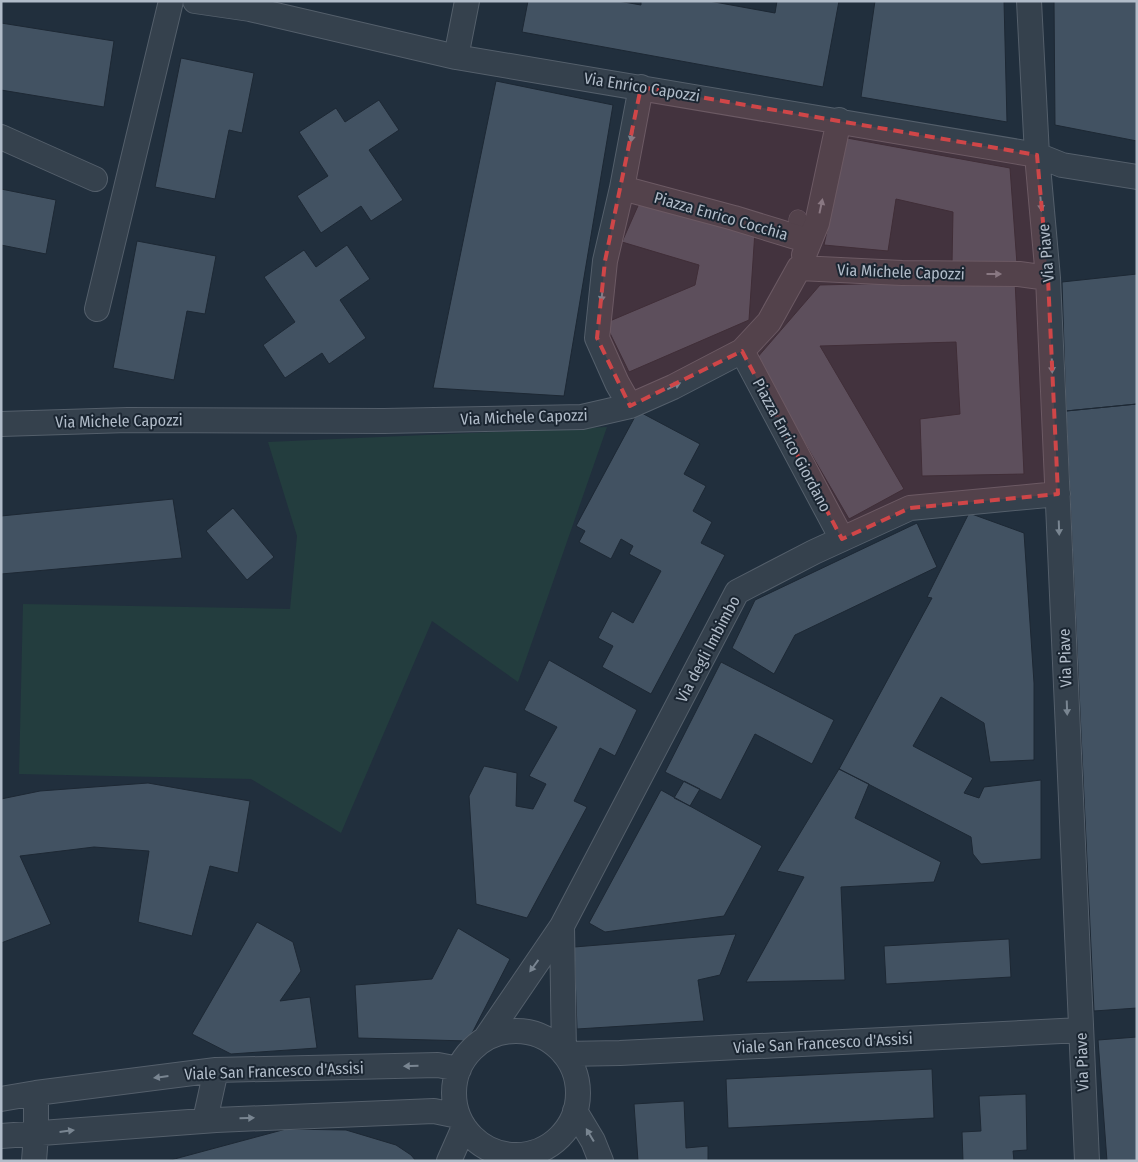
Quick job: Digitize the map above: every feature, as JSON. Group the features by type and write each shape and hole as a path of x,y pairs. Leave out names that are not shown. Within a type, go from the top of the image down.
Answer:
{"street":[{"path":"98,309 171,1"},
{"name":"Via Enrico Capozzi","path":"195,1 251,5 456,57 839,120 1037,155"},
{"path":"456,57 466,1"},
{"name":"Via Piave","path":"1029,1 1037,155 1048,278 1087,1161"},
{"path":"630,406 617,383 597,338 605,261 637,189 641,87"},
{"name":"Piazza Enrico Cocchia","path":"637,189 734,218 801,232 817,224 839,120"},
{"path":"1,137 95,179"},
{"path":"1037,155 1062,152 1137,164"},
{"path":"1037,155 1062,165 1137,178"},
{"name":"Piazza Enrico Cocchia","path":"799,268 801,232"},
{"name":"Via Michele Capozzi","path":"1,424 128,420 384,421 582,417 630,406 673,387 742,352 769,322 799,268 902,273 1019,274 1048,278"},
{"name":"Piazza Enrico Giordano","path":"742,352 842,540"},
{"name":"Via degli Imbimbo","path":"485,1039 562,926 737,592 814,552 910,508 1058,494"},
{"name":"Via degli Imbimbo","path":"562,926 564,1054"},
{"name":"Viale San Francesco d'Assisi","path":"564,1054 620,1053 1081,1030"},
{"path":"518,1031 536,1034 551,1042 564,1054 574,1072 578,1092 575,1111 566,1130 550,1145 515,1158 492,1151 476,1141 461,1121 454,1100 454,1084 459,1068 469,1052 485,1039 501,1032 518,1031"},
{"name":"Viale San Francesco d'Assisi","path":"1,1099 216,1070 438,1065 459,1068"},
{"path":"205,1120 216,1070"},
{"path":"34,1161 36,1093"},
{"path":"1,1136 36,1135 83,1129 205,1120 434,1111 461,1121"},
{"path":"575,1111 593,1141 601,1161"},
{"path":"449,1161 461,1121"}],"highlighted area":[{"path":"641,87 1037,155 1048,278 1058,494 910,508 842,539 742,351 630,406 597,338 605,261"}],"green space":[{"path":"607,427 518,682 432,621 341,833 251,779 19,774 23,604 290,609 297,536 268,442"}],"building":[{"path":"528,1 618,1 641,5 641,1 709,1 775,13 777,1 839,1 823,87 522,32"},
{"path":"875,1 1004,1 1007,122 861,97"},
{"path":"1054,1 1137,1 1137,141 1055,125"},
{"path":"1,23 114,41 104,107 1,90"},
{"path":"181,58 254,73 242,133 229,130 215,199 155,187"},
{"path":"496,81 613,105 564,396 433,388"},
{"path":"379,100 399,130 369,150 403,200 371,221 361,206 321,233 297,196 328,176 299,132 336,108 345,122"},
{"path":"847,138 1010,168 1017,264 952,264 953,212 896,199 888,251 824,245"},
{"path":"1,189 56,200 46,254 1,245"},
{"path":"641,199 755,231 749,320 629,372 605,323 695,285 699,265 622,242"},
{"path":"137,241 216,256 205,314 187,311 174,380 113,368"},
{"path":"347,245 370,279 340,300 366,338 329,364 322,353 285,378 263,345 295,322 264,277 304,250 316,267"},
{"path":"1137,274 1137,404 1066,411 1062,282"},
{"path":"1015,280 1024,474 922,476 920,419 960,414 956,342 820,346 904,489 849,519 756,359 820,285"},
{"path":"1137,404 1137,1008 1094,1011 1066,411"},
{"path":"638,411 700,444 684,474 706,486 693,511 712,522 701,543 725,555 651,694 602,667 613,646 598,638 612,611 633,623 661,571 629,554 633,546 621,539 611,559 579,542 585,531 576,526"},
{"path":"173,499 182,558 1,574 1,516"},
{"path":"233,508 274,557 247,580 206,531"},
{"path":"969,513 1024,533 1034,683 1034,760 990,762 984,723 941,697 913,746 973,778 964,793 979,798 984,787 1041,780 1041,859 981,864 973,854 971,837 839,769 932,598 927,597"},
{"path":"917,523 937,567 795,635 774,674 732,648 755,600"},
{"path":"549,660 637,710 615,756 600,748 574,801 587,807 527,918 476,904 469,796 484,766 517,773 516,806 533,809 546,784 529,776 557,727 524,710"},
{"path":"721,662 834,720 812,764 755,734 721,800 665,772"},
{"path":"839,769 869,784 855,818 941,862 934,882 841,887 845,980 746,982 804,877 777,871"},
{"path":"684,781 700,789 690,806 674,798"},
{"path":"148,783 250,801 238,873 210,866 192,936 138,922 149,851 94,847 20,856 51,924 1,943 1,799 40,791"},
{"path":"661,790 762,846 724,916 605,932 589,923"},
{"path":"257,922 293,942 301,971 280,1001 310,997 317,1048 231,1054 192,1034"},
{"path":"458,928 510,959 468,1041 358,1038 355,985 432,979"},
{"path":"736,934 720,975 698,980 704,1021 577,1029 574,947"},
{"path":"1009,939 1011,977 886,984 884,946"},
{"path":"1137,1037 1137,1161 1107,1161 1098,1040"},
{"path":"932,1069 934,1118 728,1128 726,1079"},
{"path":"1026,1094 1027,1150 1013,1151 1014,1161 963,1161 962,1132 981,1131 979,1096"},
{"path":"684,1101 686,1148 708,1146 708,1161 638,1161 634,1104"},
{"path":"286,1129 346,1130 396,1145 411,1155 416,1161 167,1161"}]}
